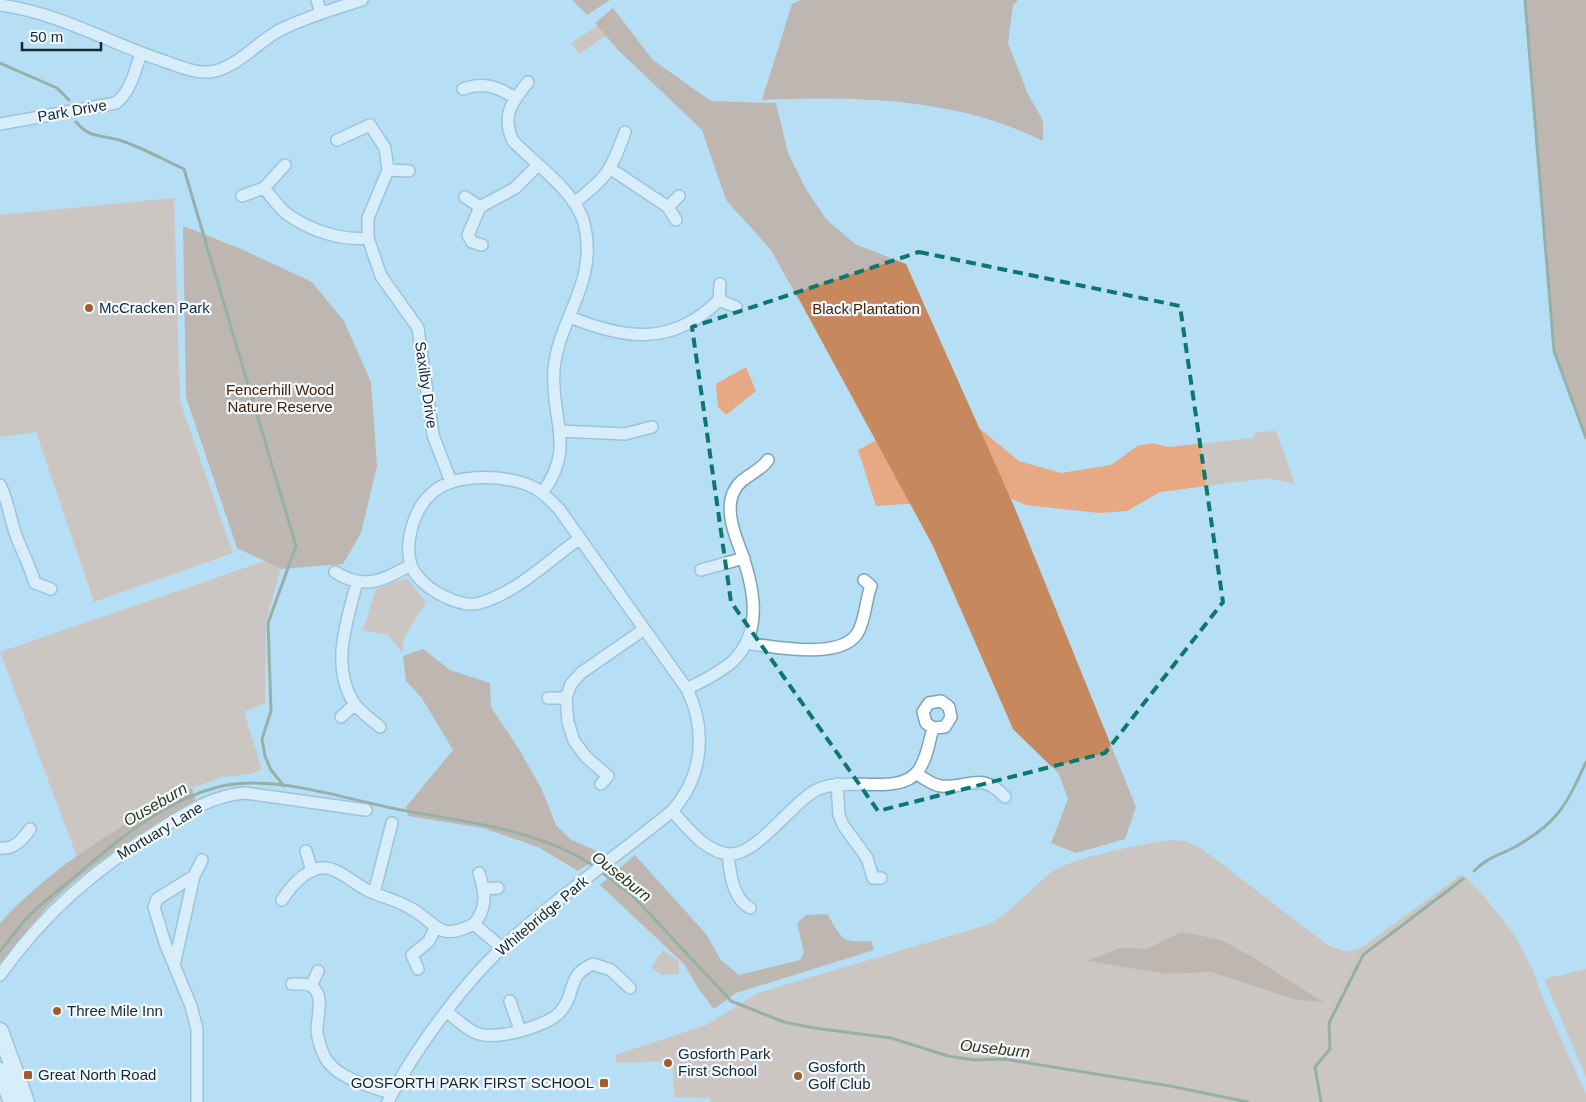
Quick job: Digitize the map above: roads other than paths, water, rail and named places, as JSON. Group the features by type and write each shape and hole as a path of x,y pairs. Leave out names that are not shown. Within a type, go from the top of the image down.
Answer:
{"main road":[{"path":"0,1031 26,1102"},
{"path":"0,1071 12,1102"}],"street":[{"path":"317,0 321,14"},
{"path":"0,5 68,24 140,53 196,71 210,72 230,64 278,31 362,0"},
{"name":"Park Drive","path":"0,124 116,103 124,97 129,87 140,53"},
{"path":"528,82 515,98 507,120 508,130 513,141 575,202 584,222 587,242 587,262 583,285 558,347 554,368 554,390 561,453 558,468 542,493"},
{"path":"463,90 484,85 503,90 515,98"},
{"path":"264,188 286,213 297,220 343,238 368,238 368,218 388,170 385,148 370,124 338,140"},
{"path":"575,202 601,181 611,169 626,132"},
{"path":"242,196 264,188 285,165"},
{"path":"482,245 472,242 468,235 480,207 515,188 538,165"},
{"path":"611,169 668,207 676,220"},
{"path":"388,170 409,171"},
{"path":"668,207 679,196"},
{"path":"465,197 480,207"},
{"name":"Saxilby Drive","path":"368,238 381,276 418,328 433,435 452,482"},
{"path":"570,318 616,334 659,334 683,327 705,314 719,300 720,284"},
{"path":"719,300 736,307"},
{"path":"560,431 625,434 652,427"},
{"path":"687,689 733,660 746,643 753,618 754,597 750,575 733,528 730,510 734,491 745,478 767,466"},
{"path":"476,478 504,479 526,484 542,493 559,509 579,539 502,595 478,604 450,600 427,587 411,565 410,539 416,516 431,494 452,482 476,478"},
{"path":"0,485 12,516 17,539 35,582 51,589"},
{"name":"Whitebridge Park","path":"390,1098 409,1064 447,1012 502,948 672,811 682,800 692,783 700,751 699,721 687,689 579,539"},
{"path":"701,570 744,558"},
{"path":"334,572 357,582 371,583 386,578 411,565"},
{"path":"24,589 35,582"},
{"path":"357,582 344,637 342,664 344,680 355,704 380,727"},
{"path":"746,643 828,649 841,646 852,640 862,624 872,585"},
{"path":"608,778 586,757 574,741 568,722 566,698 571,684 581,673 643,630"},
{"path":"548,698 566,698"},
{"path":"341,717 355,704"},
{"path":"672,811 710,847 728,854 742,852 753,845 801,800 815,790 837,784 893,784 917,774 922,766 934,728"},
{"path":"917,774 939,786 972,781 983,782 996,788 1004,798"},
{"path":"837,784 839,815 868,858 874,880"},
{"name":"Mortuary Lane","path":"0,975 34,931 84,882 136,843 205,804 235,794 245,793 366,810"},
{"path":"374,893 392,823"},
{"path":"0,848 5,849 21,842 30,829"},
{"path":"306,851 312,870"},
{"path":"728,854 733,885 743,904 750,908"},
{"path":"175,961 194,876 202,860"},
{"path":"282,900 292,886 312,870 330,868 374,893 411,908 435,928 444,931 454,931 474,924 484,906 484,889 479,874"},
{"path":"194,876 157,899 154,907 165,943 175,961 191,1006 197,1029 197,1102"},
{"path":"484,889 498,888"},
{"path":"474,924 502,948"},
{"path":"418,969 408,955 428,941 435,928"},
{"path":"447,1012 474,1033 488,1037 548,1021 560,1013 568,1002 573,980 581,969 593,964 610,970 630,988"},
{"path":"311,986 318,971"},
{"path":"292,984 311,986"},
{"path":"311,986 319,998 317,1031 320,1047 327,1060 344,1076 390,1098"},
{"path":"510,1001 520,1030"}],"waterway":[{"path":"1525,0 1554,351 1586,438"},
{"path":"0,63 57,88 69,100"},
{"path":"76,122 87,132 130,144 184,169 296,546 268,623 271,711 262,739 265,756 271,770 284,786"},
{"path":"1474,871 1488,860 1528,839 1550,822 1566,802 1586,762"},
{"name":"Ouseburn","path":"0,951 39,906 131,831 176,803 199,793 223,786 248,783 310,789 392,808 507,830 554,845 595,867"},
{"name":"Ouseburn","path":"600,871 633,896 731,1001 784,1022 891,1038 948,1056 975,1060 1004,1059 1170,1086 1248,1102"},
{"path":"1321,1102 1315,1067 1330,1049 1329,1023 1363,955 1463,879"}],"place":[{"name":"McCracken Park","path":"89,308"},
{"name":"Three Mile Inn","path":"57,1011"},
{"name":"Gosforth Park First School","path":"668,1063"},
{"name":"Great North Road","path":"28,1075"},
{"name":"Gosforth Golf Club","path":"798,1076"},
{"name":"GOSFORTH PARK FIRST SCHOOL","path":"604,1083"}],"park label":[{"name":"Black Plantation","path":"866,309"},
{"name":"Fencerhill Wood Nature Reserve","path":"280,398"}]}
